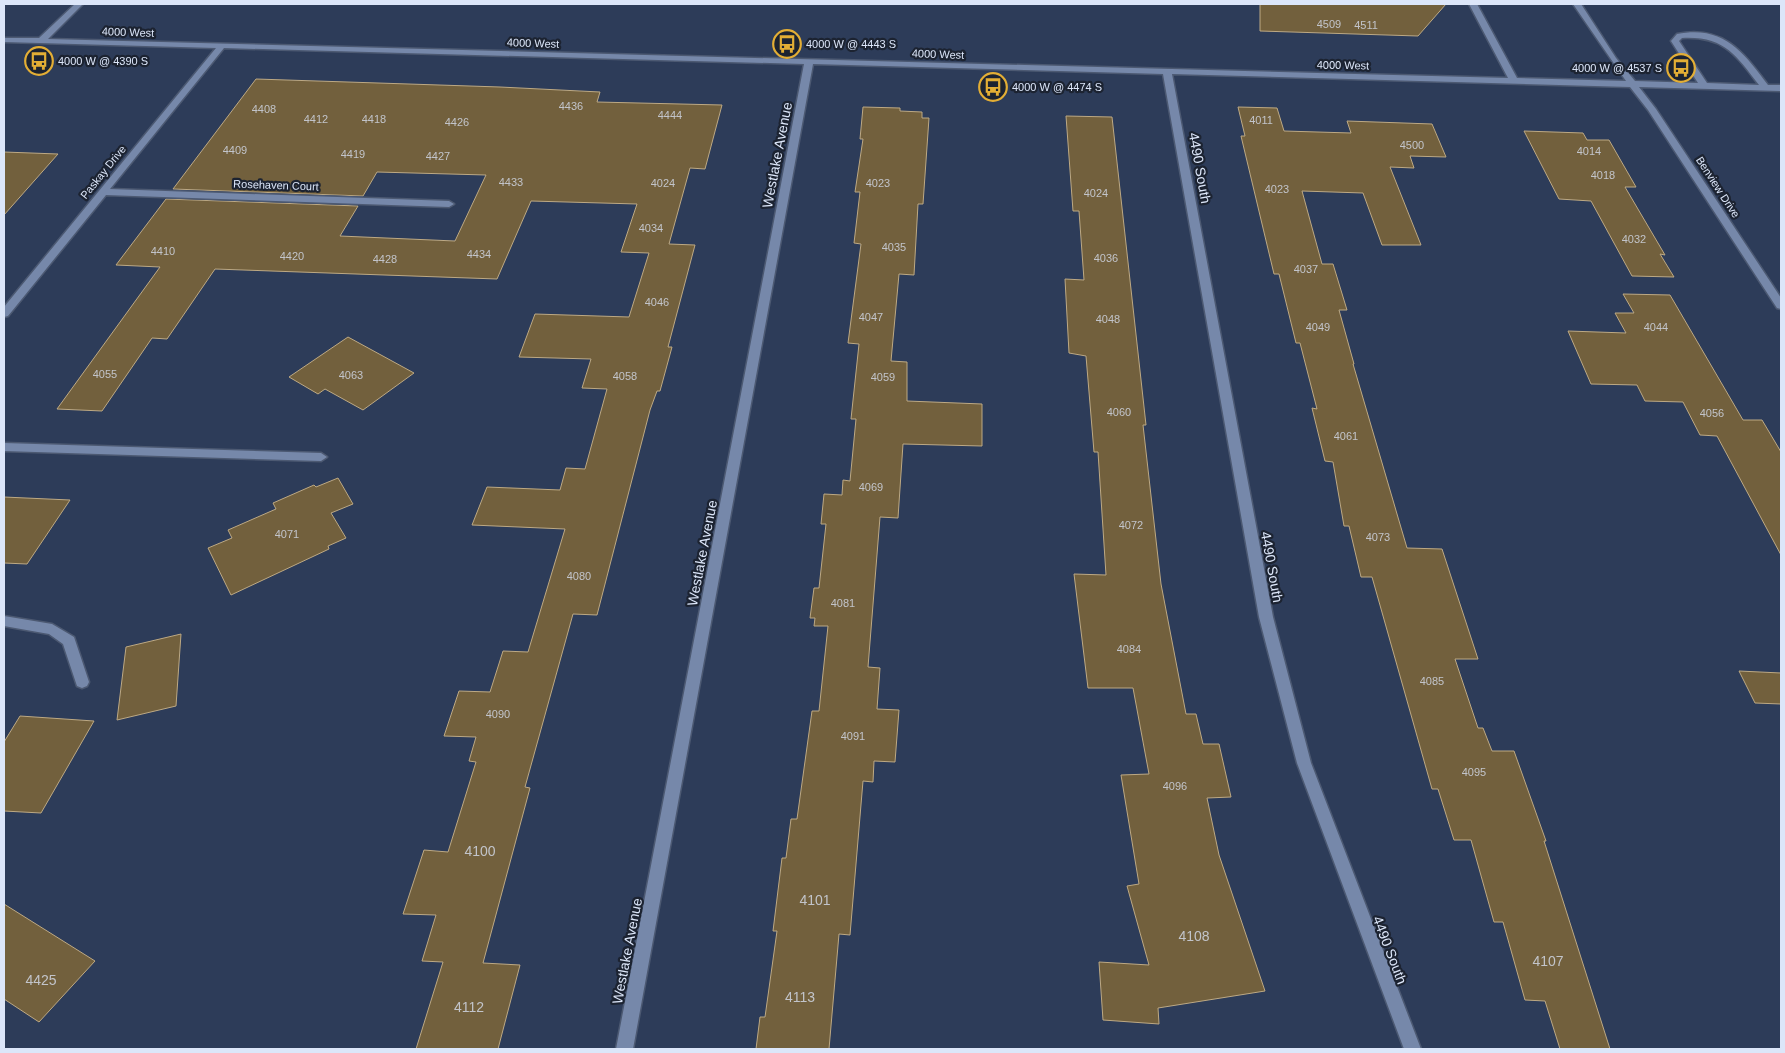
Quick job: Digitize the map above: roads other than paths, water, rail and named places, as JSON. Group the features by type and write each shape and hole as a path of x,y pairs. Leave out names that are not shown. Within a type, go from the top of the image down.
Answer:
{"street":[{"path":"42,41 78,4"},
{"path":"1473,4 1514,81"},
{"name":"Benview Drive","path":"1577,4 1613,60 1652,109 1781,306"},
{"path":"1704,86 1675,41 1680,36 1707,35 1717,37 1727,43 1765,87"},
{"name":"4000 West","path":"4,40 1781,88"},
{"name":"Paskay Drive","path":"4,314 222,46"},
{"name":"Westlake Avenue","path":"624,1049 809,62"},
{"name":"4490 South","path":"1168,72 1266,617 1304,763 1412,1049"},
{"name":"Rosehaven Court","path":"103,192 449,204"},
{"path":"4,447 321,457"},
{"path":"4,621 52,629 70,640 82,682"}],"place":[{"name":"4000 W @ 4443 S","path":"787,44"},
{"name":"4000 W @ 4390 S","path":"39,61"},
{"name":"4000 W @ 4537 S","path":"1681,68"},
{"name":"4000 W @ 4474 S","path":"993,87"}]}
